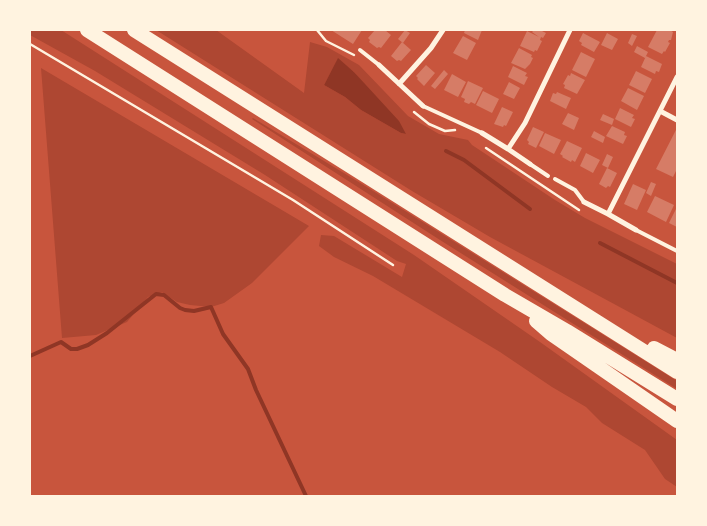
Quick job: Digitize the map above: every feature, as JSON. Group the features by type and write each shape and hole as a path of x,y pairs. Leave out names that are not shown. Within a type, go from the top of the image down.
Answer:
{"highway":[{"path":"87,30 505,295 677,399"},
{"path":"134,30 677,372"},
{"path":"548,291 677,360"},
{"path":"505,295 551,334 677,421"}],"street":[{"path":"399,84 420,61 443,30"},
{"path":"508,149 525,123 570,30"},
{"path":"379,65 423,106"},
{"path":"608,214 677,77"},
{"path":"660,111 677,120"},
{"path":"482,133 530,164"},
{"path":"584,202 636,230"}],"lane":[{"path":"360,50 379,65"},
{"path":"423,106 482,133"},
{"path":"530,164 548,176"},
{"path":"555,179 575,190 584,202"},
{"path":"636,230 677,251"}],"path":[{"path":"316,30 332,45 356,56"},
{"path":"30,44 293,200 393,265"},
{"path":"409,106 420,118 429,124 446,130 458,131"},
{"path":"484,146 584,213"}],"shaded area":[{"path":"30,30 61,30 414,255 540,342 677,440 677,487 665,479 645,450 602,423 586,407 500,352 373,276 334,257 319,246 321,235 334,236 402,277 406,264 397,261 265,175 95,71 30,35"},
{"path":"156,30 216,30 304,93 310,42 327,47 359,65 408,116 439,134 468,140 472,145 585,218 677,264 677,338 490,237 412,191","holes":["338,59 354,72 406,134 361,110 345,97 324,85"]},
{"path":"338,58 354,72 399,121 406,134 361,110 345,97 324,85"},
{"path":"41,68 309,226 252,283 224,303 211,307 190,305 177,302 162,292 148,297 127,322 96,335 62,338"},
{"path":"253,118 677,381 677,389 440,240"}],"building":[{"path":"331,30 362,30 353,44"},
{"path":"375,30 385,30 391,35 381,48 377,48 369,42 368,38"},
{"path":"405,30 410,33 403,43 398,39"},
{"path":"465,30 482,30 478,40 464,33"},
{"path":"534,30 546,33 543,38 541,37 540,40 542,41 537,51 535,50 534,52 520,46 527,31 539,37 532,32"},
{"path":"657,30 670,30 673,32 671,40 668,42 670,43 662,54 648,47"},
{"path":"583,33 600,42 594,52 581,45 582,43 579,41"},
{"path":"607,33 618,39 612,50 601,45"},
{"path":"632,34 637,36 632,46 628,43"},
{"path":"463,36 476,43 467,60 453,53"},
{"path":"402,42 411,50 401,61 397,61 391,56"},
{"path":"637,46 648,52 645,58 634,52"},
{"path":"519,48 532,55 531,57 533,58 525,69 511,63"},
{"path":"581,52 595,59 586,77 572,70"},
{"path":"646,56 662,64 659,72 656,71 655,74 641,67"},
{"path":"426,65 435,73 424,86 416,76"},
{"path":"513,66 527,73 525,76 528,77 524,85 508,77"},
{"path":"444,70 448,74 435,89 431,86"},
{"path":"636,71 652,79 645,93 629,85"},
{"path":"571,73 585,80 577,94 564,88 565,85 563,84"},
{"path":"452,74 466,82 458,97 444,90"},
{"path":"468,81 483,88 475,104 464,102 465,99 461,97"},
{"path":"509,82 520,88 514,99 503,94"},
{"path":"628,88 644,96 637,110 621,101"},
{"path":"483,91 499,99 492,113 476,105"},
{"path":"557,92 571,98 566,109 550,101 553,93 556,94"},
{"path":"502,107 513,112 506,126 504,125 503,127 494,124"},
{"path":"620,108 634,115 632,118 635,119 631,127 615,119"},
{"path":"568,113 579,118 574,130 562,124"},
{"path":"603,114 614,119 612,125 600,120"},
{"path":"612,126 625,132 624,135 627,136 623,144 606,136"},
{"path":"533,127 544,132 536,148 528,144 527,140"},
{"path":"677,128 677,169 673,177 656,169"},
{"path":"594,131 605,137 603,143 591,137"},
{"path":"545,133 561,140 554,154 539,146"},
{"path":"567,141 582,148 575,162 572,160 571,162 560,154"},
{"path":"586,153 600,160 593,173 580,166"},
{"path":"607,154 613,157 608,168 602,165"},
{"path":"607,168 617,173 610,187 606,188 599,184"},
{"path":"651,182 656,184 651,196 646,193"},
{"path":"633,184 646,190 637,210 624,204"},
{"path":"655,196 674,205 666,222 647,212"},
{"path":"677,207 677,227 669,223"}],"waterway":[{"path":"446,151 464,160 530,209"},
{"path":"600,243 677,283"},
{"path":"30,356 61,342 71,349 88,345 107,333 156,294 164,295 185,310 194,311 211,307 223,334 248,369 306,496"}]}
